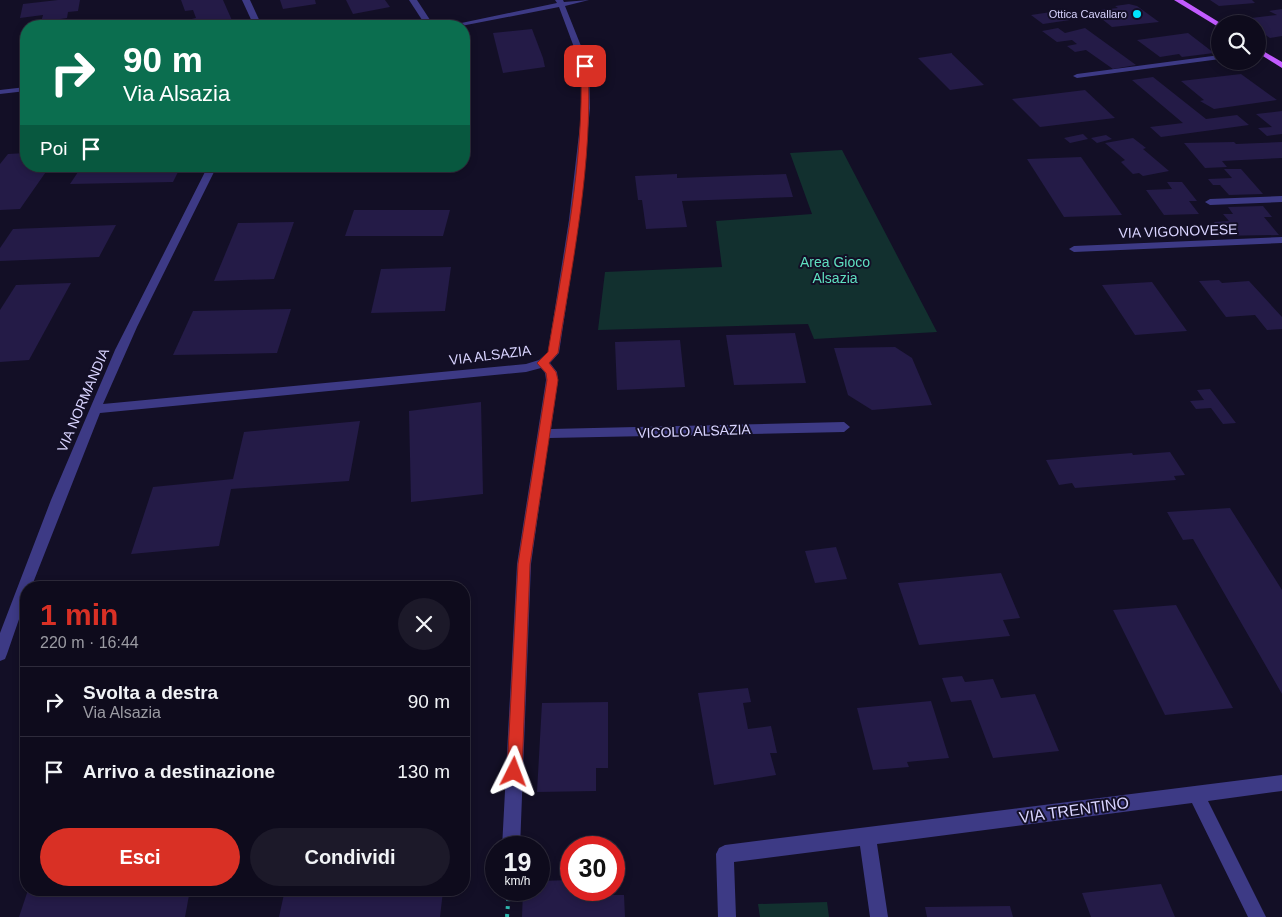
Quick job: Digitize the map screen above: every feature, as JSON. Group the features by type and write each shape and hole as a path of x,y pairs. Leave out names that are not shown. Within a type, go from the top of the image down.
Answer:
{"main road":[{"path":"1178,0 1211,20"},
{"path":"1266,56 1282,66"}],"street":[{"path":"246,0 255,20"},
{"path":"413,0 426,20"},
{"path":"470,22 560,3 585,0"},
{"name":"VIA ALSAZIA","path":"97,409 526,368 543,363 553,353 574,220 586,108 585,66 570,24 560,3"},
{"path":"1077,76 1211,58"},
{"path":"0,92 20,90"},
{"name":"VIA NORMANDIA","path":"27,581 56,501 121,350 210,172"},
{"path":"1210,202 1282,199"},
{"name":"VIA VIGONOVESE","path":"1074,249 1282,240"},
{"path":"512,836 524,564 552,380 551,372 543,363"},
{"name":"VICOLO ALSAZIA","path":"545,434 844,427"},
{"name":"VIA NORMANDIA","path":"0,654 20,599"},
{"name":"VIA TRENTINO","path":"727,917 725,854 1282,783"},
{"path":"1196,794 1258,917"},
{"path":"867,837 879,917"}],"path":[{"path":"507,917 508,901"}],"green space":[{"name":"Area Gioco Alsazia","path":"842,150 937,332 814,339 808,324 598,330 605,272 722,267 716,221 812,214 790,153"},
{"path":"827,902 829,917 760,917 758,904"}],"building":[{"path":"58,0 80,0 78,11 68,12 67,18 54,20 42,20 43,15 20,18 23,4"},
{"path":"181,0 223,0 232,20 187,20 196,18 193,10 185,11"},
{"path":"280,0 315,0 316,4 283,9"},
{"path":"346,0 385,0 390,7 353,14"},
{"path":"1210,0 1252,0 1255,3 1219,6"},
{"path":"1129,4 1137,6 1159,22 1112,27 1092,11 1118,8 1115,6"},
{"path":"1282,9 1282,36 1270,38 1266,35 1266,16 1277,15 1269,11"},
{"path":"1058,11 1070,20 1043,24 1031,15"},
{"path":"1058,28 1065,33 1085,28 1136,65 1113,69 1086,50 1075,52 1067,46 1077,44 1072,40 1057,42 1042,31"},
{"path":"532,29 545,67 503,73 493,33"},
{"path":"1188,33 1211,51 1211,53 1182,57 1179,54 1160,57 1137,40"},
{"path":"952,53 984,85 950,90 918,58"},
{"path":"1241,74 1277,100 1214,109 1200,101 1204,100 1181,81"},
{"path":"1153,77 1206,119 1237,115 1249,125 1161,137 1150,127 1183,123 1132,80"},
{"path":"1085,90 1115,118 1040,127 1012,99"},
{"path":"1282,111 1282,134 1267,136 1258,128 1272,127 1256,114"},
{"path":"1083,134 1088,139 1070,143 1064,138"},
{"path":"1106,135 1112,139 1097,143 1091,138"},
{"path":"1133,138 1169,171 1143,176 1139,173 1133,174 1121,162 1125,160 1105,143"},
{"path":"1234,142 1236,144 1282,142 1282,158 1222,161 1227,167 1205,168 1184,143"},
{"path":"20,153 20,172 46,172 20,209 0,210 0,164 8,154"},
{"path":"1081,157 1122,215 1064,217 1027,159"},
{"path":"1224,169 1241,169 1263,194 1229,195 1220,185 1213,185 1208,179 1232,178"},
{"path":"78,172 178,172 173,182 70,184"},
{"path":"677,174 677,178 786,174 793,197 682,201 687,227 646,229 642,200 638,200 635,176"},
{"path":"1167,182 1182,182 1197,201 1189,201 1199,214 1164,215 1146,190 1172,189"},
{"path":"1263,206 1272,217 1264,217 1279,235 1215,236 1206,225 1216,225 1214,222 1229,221 1223,214 1233,214 1228,207"},
{"path":"354,210 450,210 443,236 345,236"},
{"path":"294,222 274,279 214,281 238,223"},
{"path":"116,225 99,257 0,261 0,248 13,229"},
{"path":"451,267 445,311 371,313 381,269"},
{"path":"1219,280 1222,283 1249,281 1282,317 1282,329 1267,330 1255,315 1226,317 1199,281"},
{"path":"1152,282 1187,331 1135,335 1102,285"},
{"path":"71,283 29,360 0,362 0,310 16,285"},
{"path":"291,309 277,353 173,355 193,311"},
{"path":"795,333 806,383 734,385 726,335"},
{"path":"680,340 685,387 617,390 615,342"},
{"path":"895,347 912,358 932,405 872,410 848,395 834,348"},
{"path":"1210,389 1236,423 1223,424 1211,408 1196,409 1190,401 1204,400 1197,390"},
{"path":"481,402 483,494 411,502 409,411"},
{"path":"360,421 349,481 231,489 219,546 131,554 153,487 233,479 244,432"},
{"path":"1170,452 1185,475 1174,476 1176,480 1075,488 1072,483 1059,485 1046,460 1132,453 1133,455"},
{"path":"1230,508 1282,590 1282,694 1193,539 1183,540 1167,512"},
{"path":"836,547 847,579 815,583 805,551"},
{"path":"1001,573 1020,618 1003,620 1010,636 919,645 898,583"},
{"path":"1176,605 1233,708 1165,715 1113,610"},
{"path":"962,676 965,682 993,679 1001,698 1035,694 1059,751 993,758 971,700 951,702 942,678"},
{"path":"748,688 751,702 743,703 748,729 771,726 777,753 770,753 776,775 714,785 698,693"},
{"path":"931,701 949,758 907,762 909,767 873,770 857,708"},
{"path":"608,702 608,768 596,768 596,791 537,792 542,703"},
{"path":"560,880 560,901 624,901 625,917 522,917 523,901 550,901 550,881"},
{"path":"1161,884 1175,917 1091,917 1082,893"},
{"path":"26,896 189,896 185,917 19,917"},
{"path":"284,896 442,896 440,917 279,917"},
{"path":"1010,906 1013,917 927,917 925,907"}],"place":[{"name":"Ottica Cavallaro","path":"1137,14"}],"route":[{"path":"514,772 524,564 552,380 551,372 543,363 553,353 574,220 584,144 586,108 585,66"}]}
